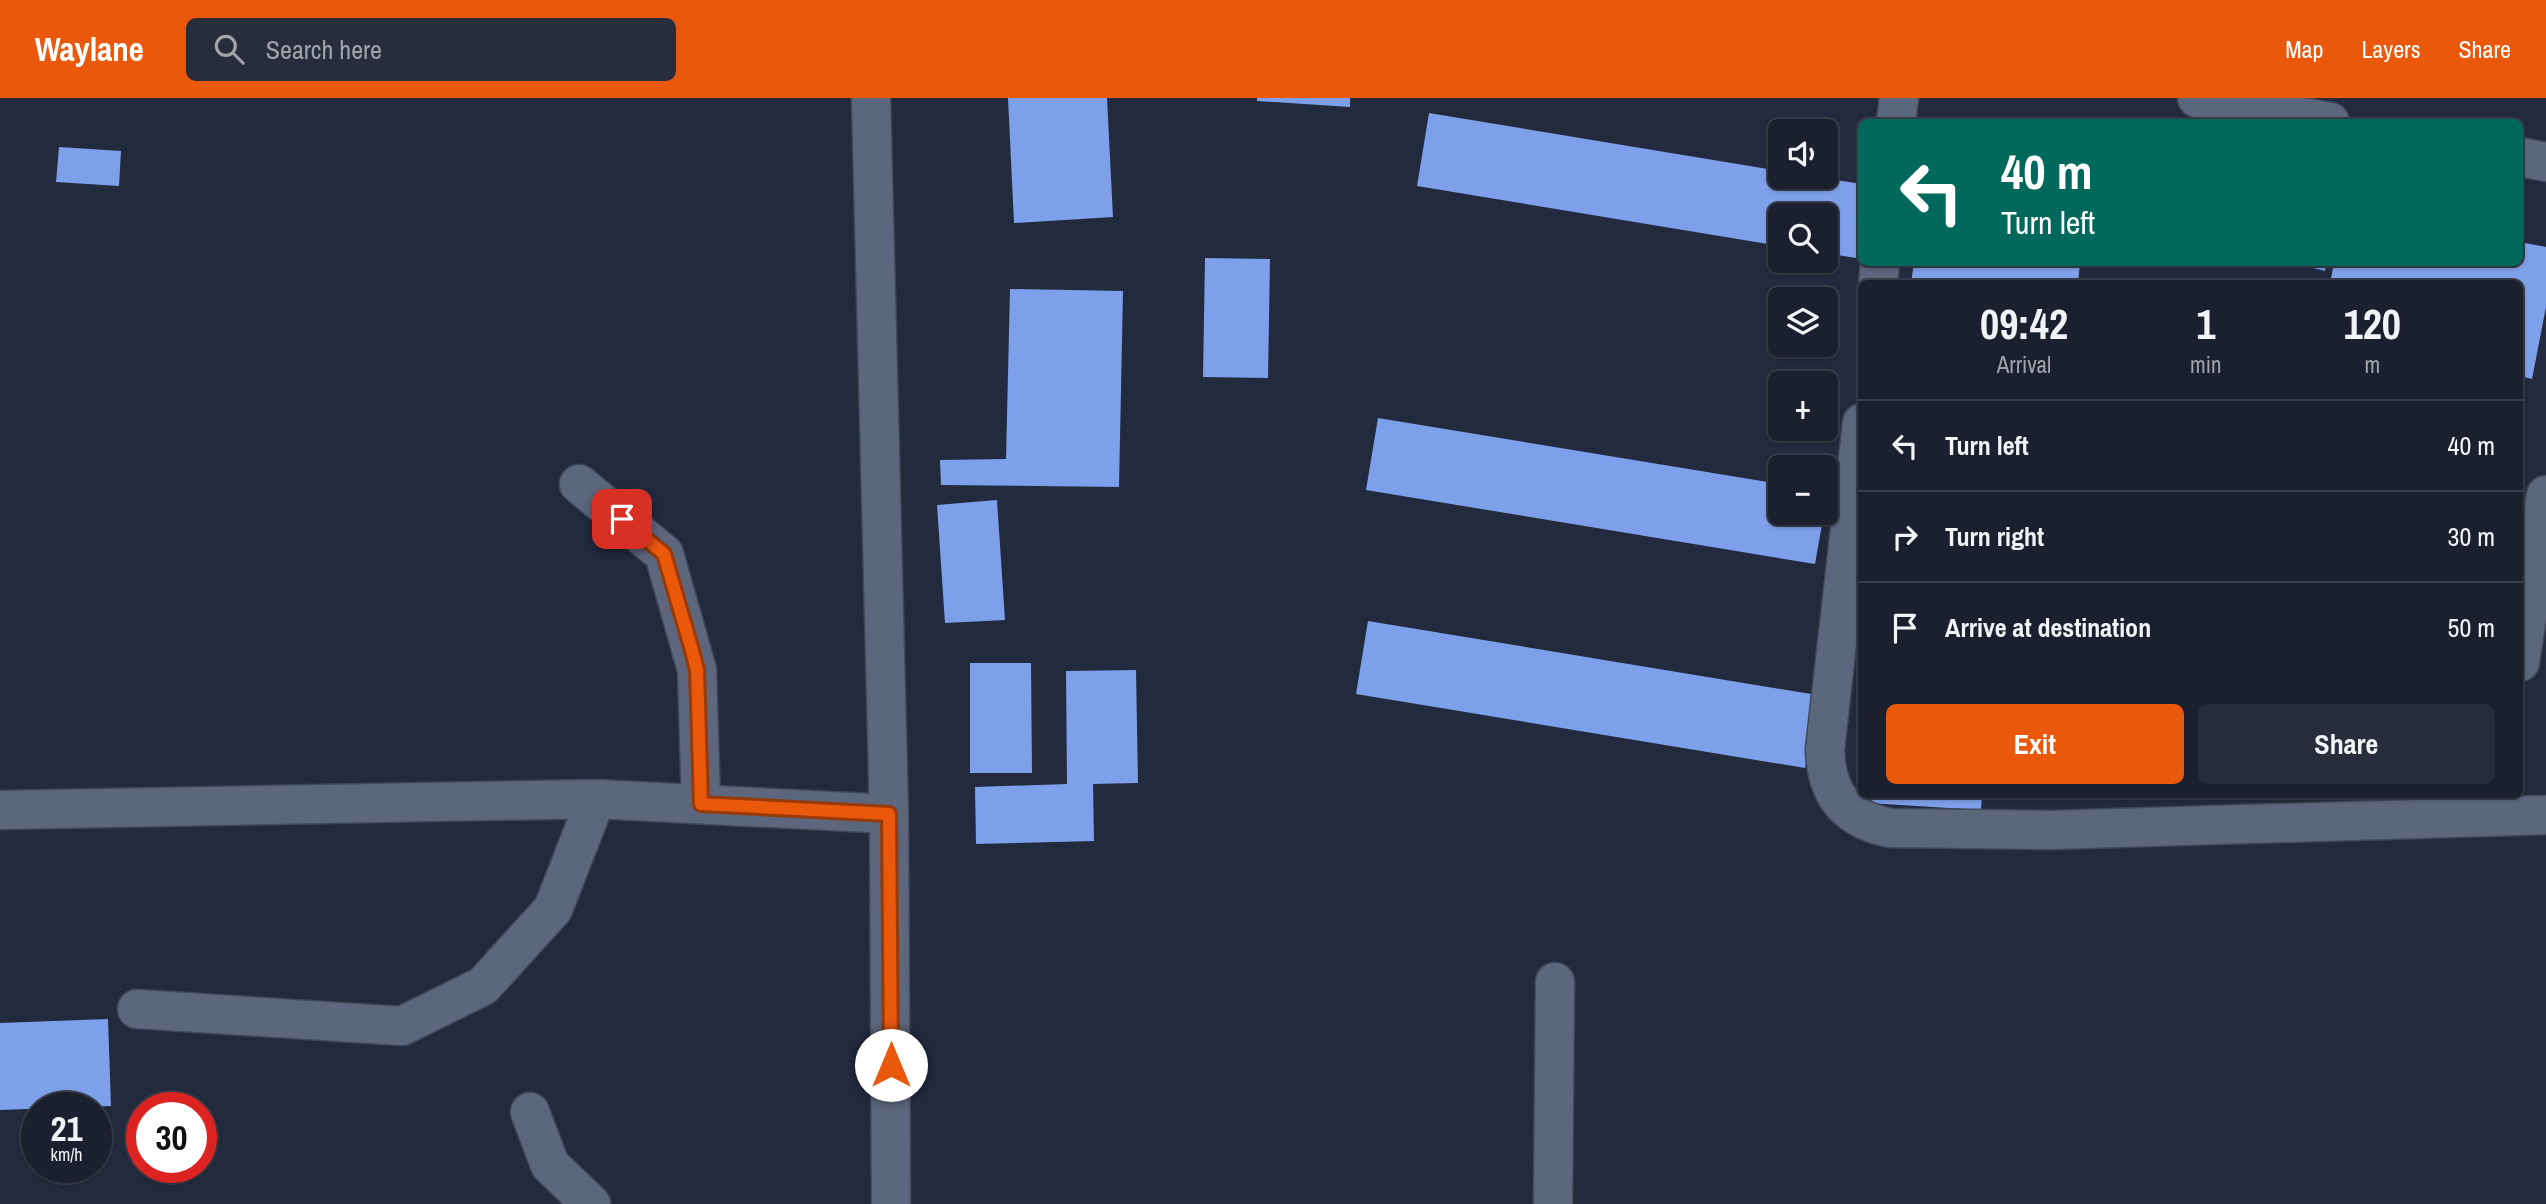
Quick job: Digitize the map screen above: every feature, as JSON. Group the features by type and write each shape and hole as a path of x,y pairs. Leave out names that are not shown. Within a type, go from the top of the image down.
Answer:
{"street":[{"path":"871,98 889,814 891,1204"},
{"path":"1896,119 1899,98"},
{"path":"2197,98 2313,119"},
{"path":"2523,158 2546,162"},
{"path":"1858,459 1825,749 1826,769 1831,787 1852,814 1868,824 1890,828 2052,830 2498,805 2546,815"},
{"path":"579,484 664,554 697,670 701,804"},
{"path":"2523,643 2546,495"},
{"path":"0,810 596,799 889,814"},
{"path":"137,1009 402,1026 483,986 553,909 596,799"},
{"path":"1553,1204 1556,982"},
{"path":"530,1112 550,1165 591,1204"}],"building":[{"path":"1008,98 1107,98 1113,217 1014,223"},
{"path":"1257,98 1350,98 1350,107 1257,101"},
{"path":"1429,113 1768,169 1768,189 1838,189 1838,180 1858,183 1858,258 1838,255 1838,203 1768,203 1768,244 1417,186"},
{"path":"59,147 121,151 119,186 56,182"},
{"path":"2523,243 2546,247 2546,307 2532,379 2523,377 2523,280 2331,280 2333,266 2523,266"},
{"path":"1205,258 1270,259 1268,378 1203,377"},
{"path":"1913,266 2080,266 2078,280 1912,280"},
{"path":"2305,266 2326,266 2325,271"},
{"path":"1010,289 1123,291 1119,487 941,485 940,460 1006,459"},
{"path":"1378,418 1768,482 1768,525 1822,525 1815,564 1366,490"},
{"path":"997,500 1005,620 945,623 937,505"},
{"path":"1368,621 1817,695 1805,768 1356,694"},
{"path":"970,663 1031,663 1032,773 970,773"},
{"path":"1136,670 1138,783 1093,784 1094,841 976,844 975,787 1067,784 1066,671"},
{"path":"1870,798 1982,798 1981,810 1869,803"},
{"path":"108,1019 111,1092 21,1092 21,1109 0,1110 0,1023"}],"route":[{"path":"622,519 664,554 691,647 697,670 701,804 889,814 891,1065"}]}
